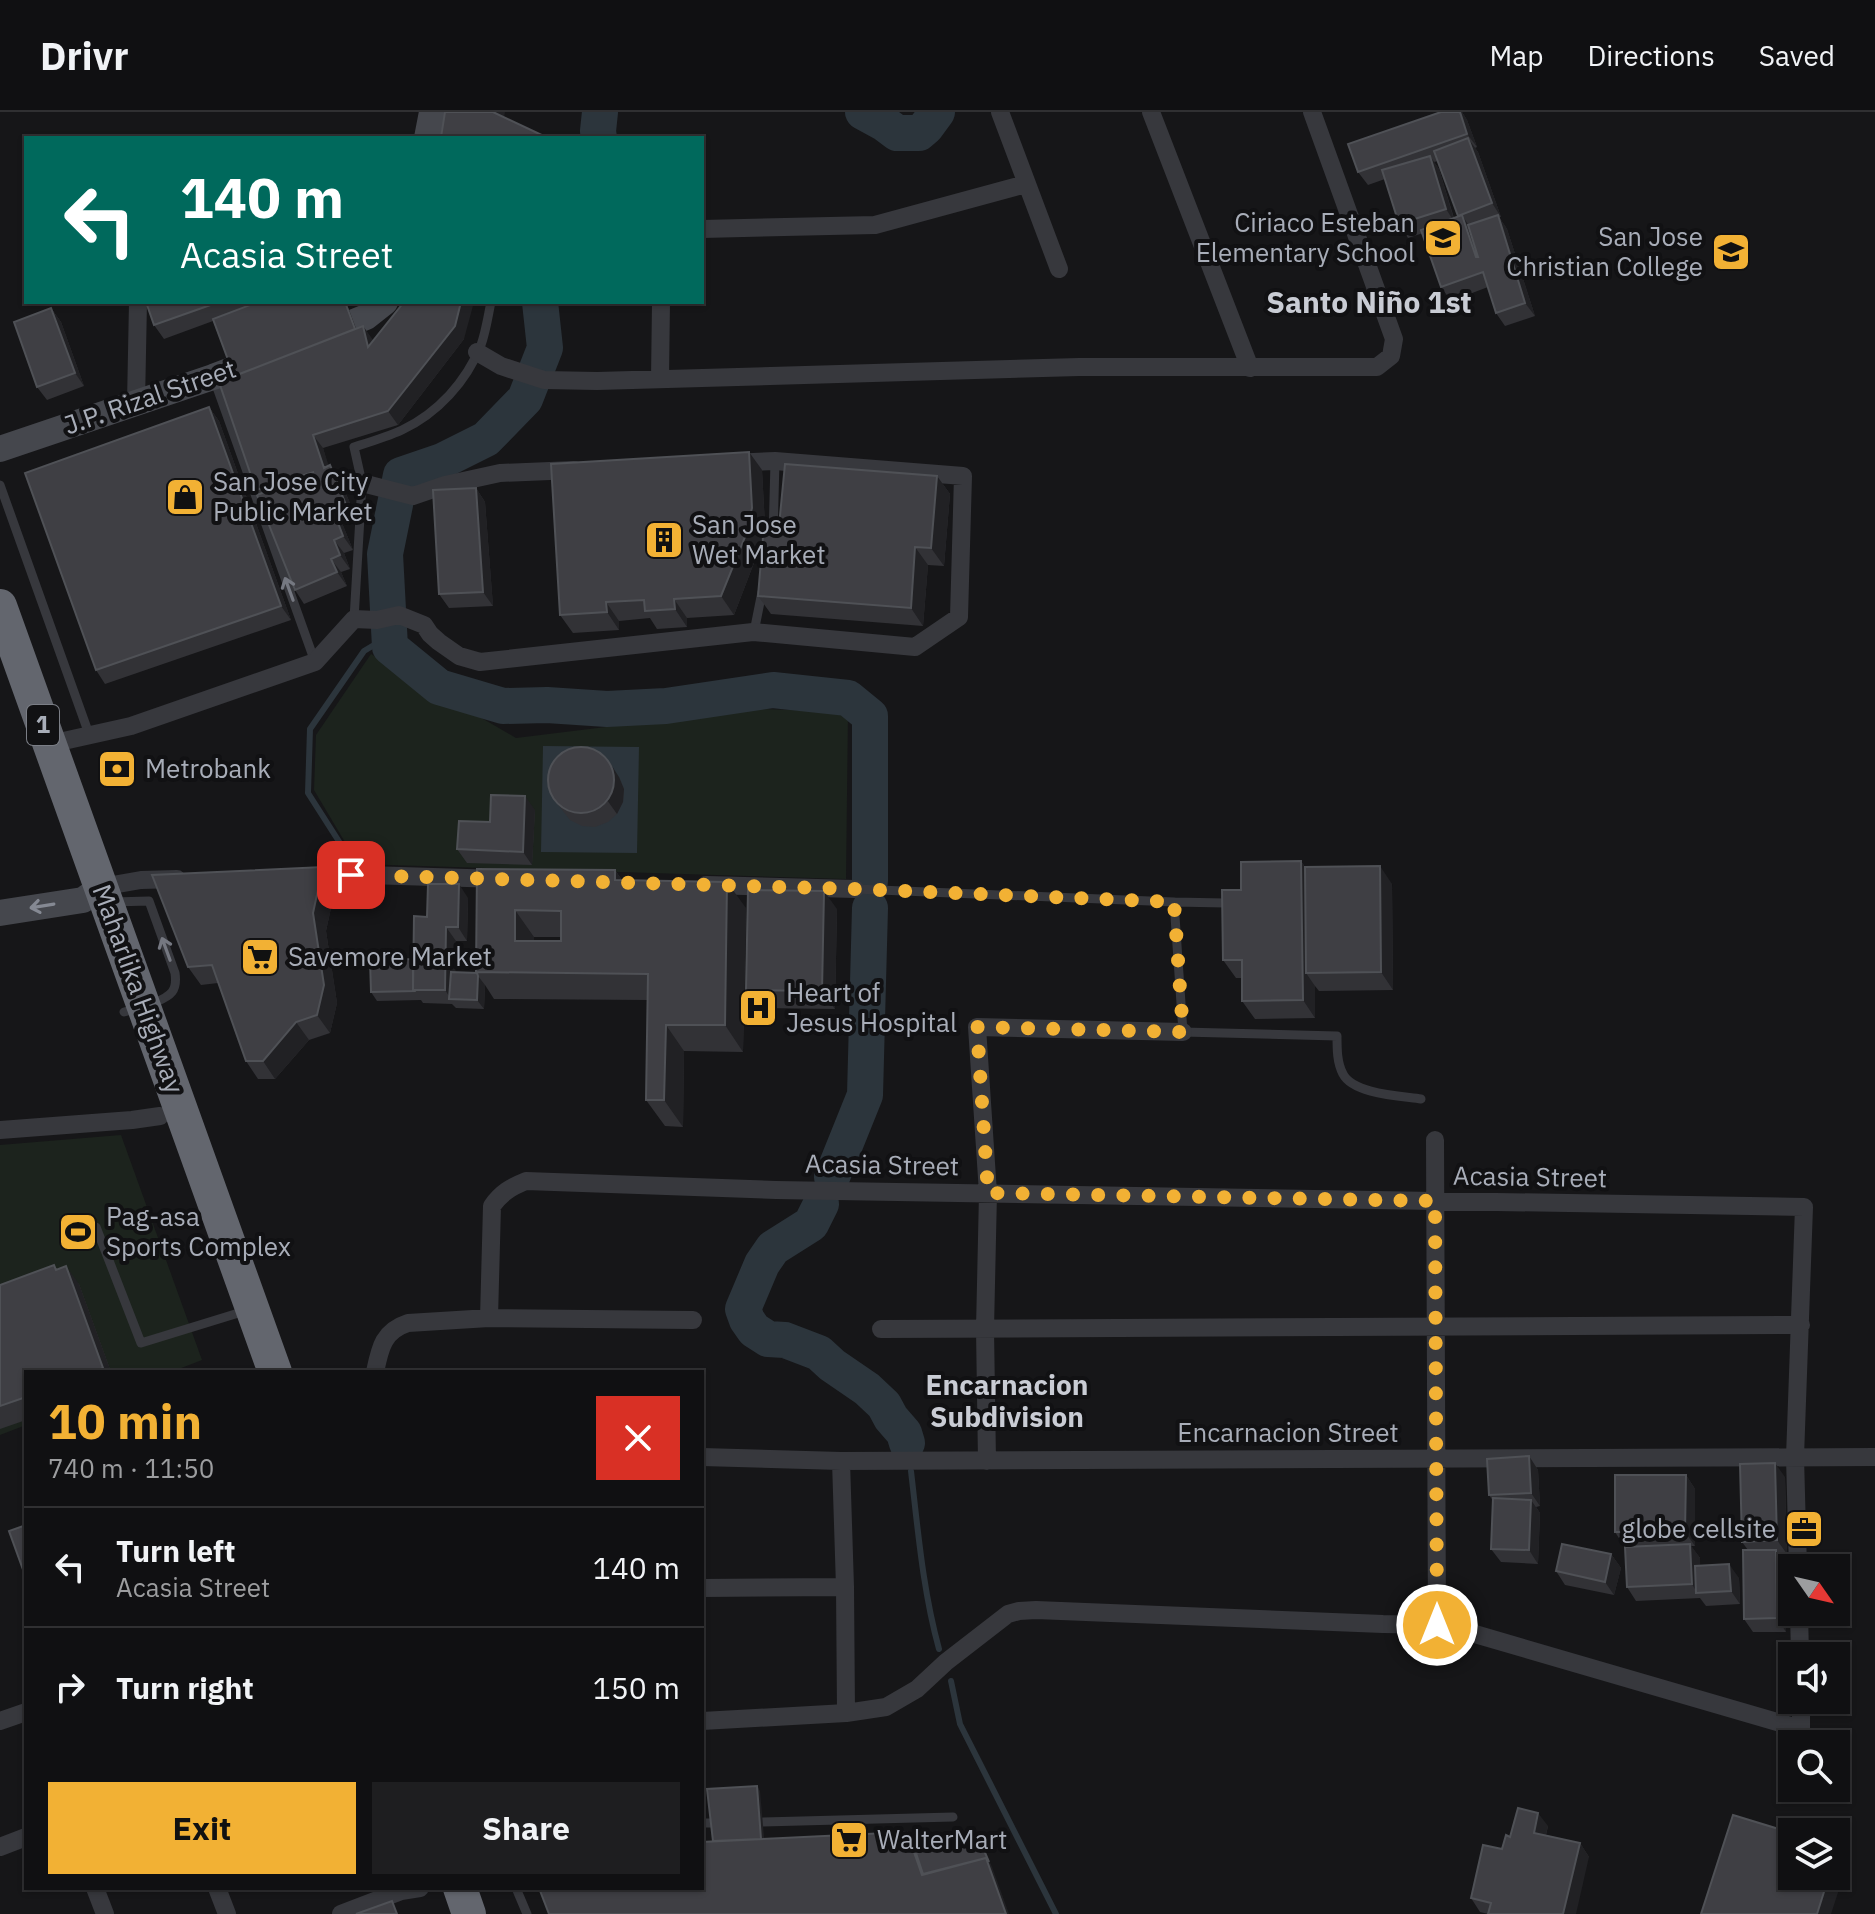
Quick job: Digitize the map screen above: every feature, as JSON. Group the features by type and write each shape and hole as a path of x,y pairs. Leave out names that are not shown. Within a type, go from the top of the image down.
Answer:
{"highway":[{"name":"Maharlika Highway","path":"0,606 50,744 133,1009 243,1312 253,1370"},
{"name":"Maharlika Highway","path":"0,668 97,896"},
{"name":"Maharlika Highway","path":"133,1009 160,1116 243,1312 274,1370"},
{"path":"437,1890 446,1914"},
{"path":"461,1890 469,1914"}],"street":[{"path":"427,136 432,112"},
{"path":"441,136 447,112"},
{"path":"1000,112 1059,269"},
{"path":"1151,112 1250,368"},
{"path":"477,352 508,368 544,380 597,381 1079,367 1373,368 1387,361 1393,351 1394,339 1312,112"},
{"path":"704,229 875,225 1026,184"},
{"path":"136,403 138,304"},
{"name":"J.P. Rizal Street","path":"0,449 213,377 366,317 382,304"},
{"path":"660,379 661,304"},
{"path":"50,744 131,726 315,662 354,619 377,620 399,615 424,625 439,642 459,656 480,662 753,632 915,647 959,617 963,476 775,461 712,464"},
{"path":"371,486 413,496 445,485 500,473 589,469"},
{"path":"291,877 367,875 513,879"},
{"path":"0,913 97,896 141,880 201,878"},
{"path":"684,884 855,889"},
{"path":"987,1461 985,1329 988,1193 977,1027 1183,1032"},
{"path":"0,1130 160,1116"},
{"path":"1435,1140 1437,1625"},
{"name":"Acasia Street","path":"489,1318 492,1206 510,1187 526,1181 776,1190 1804,1207 1801,1325"},
{"path":"375,1370 379,1351 395,1327 425,1321 489,1318 693,1320"},
{"path":"881,1329 1801,1325 1795,1457 1798,1554"},
{"name":"Encarnacion Street","path":"704,1457 987,1461 1875,1457"},
{"path":"841,1461 846,1713"},
{"path":"704,1588 845,1587"},
{"path":"704,1721 846,1713 886,1707 907,1695 1008,1614 1019,1611 1444,1625 1801,1729 1801,1714"},
{"path":"0,1721 24,1713"},
{"path":"0,1847 24,1838"},
{"path":"96,1890 105,1914"},
{"path":"218,1890 227,1914"},
{"path":"341,1914 407,1890"}],"lane":[{"path":"354,619 371,486 354,447 402,430 450,395 464,378 483,339 491,304"},
{"path":"213,377 315,662"},
{"path":"773,542 775,461"},
{"path":"0,485 89,734"},
{"path":"753,632 763,587"},
{"path":"855,889 1225,903"},
{"path":"1174,902 1183,1032 1337,1036 1338,1060 1344,1077 1358,1087 1421,1099"},
{"path":"96,1227 141,1343 243,1312"},
{"path":"763,1822 953,1817"},
{"path":"704,1823 714,1823"},
{"path":"517,1890 527,1914"}],"shaded area":[{"path":"371,654 516,738 734,708 848,712 846,879 358,864 314,790 316,735"},
{"path":"543,746 639,747 637,853 541,852"},
{"name":"Pag-asa Sports Complex","path":"121,1135 202,1360 176,1370 24,1370 24,1426 0,1435 0,1145"}],"building":[{"path":"445,112 493,112 544,136 441,136"},
{"path":"1441,112 1460,112 1467,134 1358,172 1348,144"},
{"path":"1468,138 1492,203 1458,216 1434,151"},
{"path":"1430,156 1446,209 1399,224 1382,170"},
{"path":"1462,215 1478,257 1468,225 1498,215 1525,303 1496,313 1483,272 1441,287 1421,230"},
{"path":"147,304 213,304 154,325"},
{"path":"253,304 346,304 355,329 234,376 213,319"},
{"path":"402,304 460,304 455,326 388,411 313,435 324,468 330,465 346,505 333,510 343,536 334,540 340,555 331,559 337,572 295,590 257,495 314,472 256,490 219,382 363,326 368,347"},
{"path":"51,308 75,373 37,387 14,322"},
{"path":"209,407 281,606 96,670 25,473"},
{"name":"San Jose Wet Market","path":"749,452 752,508 745,537 721,596 674,599 675,609 645,611 644,600 606,602 607,612 560,615 551,464"},
{"path":"785,464 937,476 931,548 915,547 911,608 758,596 764,525 779,526"},
{"path":"476,488 483,592 439,594 433,490"},
{"path":"581,747 594,750 604,757 611,767 614,780 611,793 604,803 594,810 581,813 568,810 558,803 551,793 548,780 551,767 558,757 568,750"},
{"path":"491,795 525,796 523,852 457,849 459,821 490,822"},
{"path":"1301,861 1303,1000 1242,1001 1242,960 1223,960 1222,890 1241,890 1241,862"},
{"path":"1380,866 1381,972 1306,973 1305,867"},
{"name":"Savemore Market","path":"323,867 313,913 324,985 317,1015 296,1022 263,1061 246,1061 212,965 188,967 152,875"},
{"path":"477,869 615,870 615,880 727,882 725,1025 666,1025 664,1100 646,1100 648,974 476,972","holes":["515,910 561,911 561,941 515,941"]},
{"path":"428,884 459,884 458,927 446,927 445,990 413,990 414,916 427,917"},
{"path":"748,890 824,891 822,991 746,990"},
{"path":"413,959 414,991 371,992 370,960"},
{"path":"451,972 477,973 477,1000 449,999"},
{"path":"54,1265 56,1270 66,1266 103,1368 24,1370 24,1398 0,1406 0,1285"},
{"path":"1529,1456 1531,1493 1489,1495 1487,1459"},
{"path":"1775,1463 1777,1540 1742,1542 1740,1464"},
{"path":"1615,1475 1686,1475 1685,1532 1615,1532"},
{"path":"1493,1498 1531,1500 1529,1550 1491,1549"},
{"path":"24,1526 24,1572 9,1531"},
{"path":"1562,1544 1611,1554 1605,1582 1556,1571"},
{"path":"1690,1544 1692,1584 1627,1587 1625,1547"},
{"path":"1743,1550 1776,1550 1777,1618 1744,1619"},
{"path":"1729,1564 1731,1591 1696,1593 1695,1566"},
{"path":"757,1786 761,1839 713,1841 707,1789"},
{"path":"1518,1808 1538,1813 1534,1833 1580,1843 1563,1914 1488,1914 1491,1903 1471,1898 1483,1845 1502,1849 1506,1835 1510,1837"},
{"path":"1733,1815 1778,1829 1778,1890 1825,1890 1817,1914 1701,1914"},
{"path":"907,1832 922,1875 986,1858 1006,1914 549,1914 540,1890 704,1890 704,1842"},
{"path":"977,1834 989,1862 986,1858 923,1874 916,1853"},
{"path":"392,1901 397,1914 356,1914"}],"waterway":[{"path":"599,136 600,112"},
{"path":"863,112 897,133 919,133 937,112"},
{"path":"540,304 545,348 525,399 486,439 442,461 401,475 385,554 390,647 439,687 503,706 607,709 666,706 773,690 848,698 870,716 870,881"},
{"path":"354,865 308,793 310,729 364,651 389,636"},
{"path":"832,1177 865,1095 870,908"},
{"path":"821,1204 811,1224 773,1248 762,1264 743,1309 754,1330 768,1339 785,1340 819,1353 867,1389 884,1405 904,1433 907,1443"},
{"path":"911,1471 925,1583 939,1649"},
{"path":"951,1681 960,1724 1056,1914"}],"place":[{"name":"Ciriaco Esteban Elementary School","path":"1443,238"},
{"name":"San Jose Christian College","path":"1731,252"},
{"name":"San Jose City Public Market","path":"185,497"},
{"name":"San Jose Wet Market","path":"664,540"},
{"name":"Metrobank","path":"117,769"},
{"name":"Savemore Market","path":"260,957"},
{"name":"Heart of Jesus Hospital","path":"758,1008"},
{"name":"Pag-asa Sports Complex","path":"78,1232"},
{"name":"globe cellsite","path":"1804,1529"},
{"name":"WalterMart","path":"849,1840"}],"district":[{"name":"Santo Niño 1st","path":"1369,303"},
{"name":"Encarnacion Subdivision","path":"1007,1401"}],"route":[{"path":"351,875 855,889 1174,902 1183,1032 977,1027 988,1193 1435,1201 1437,1625"}]}
